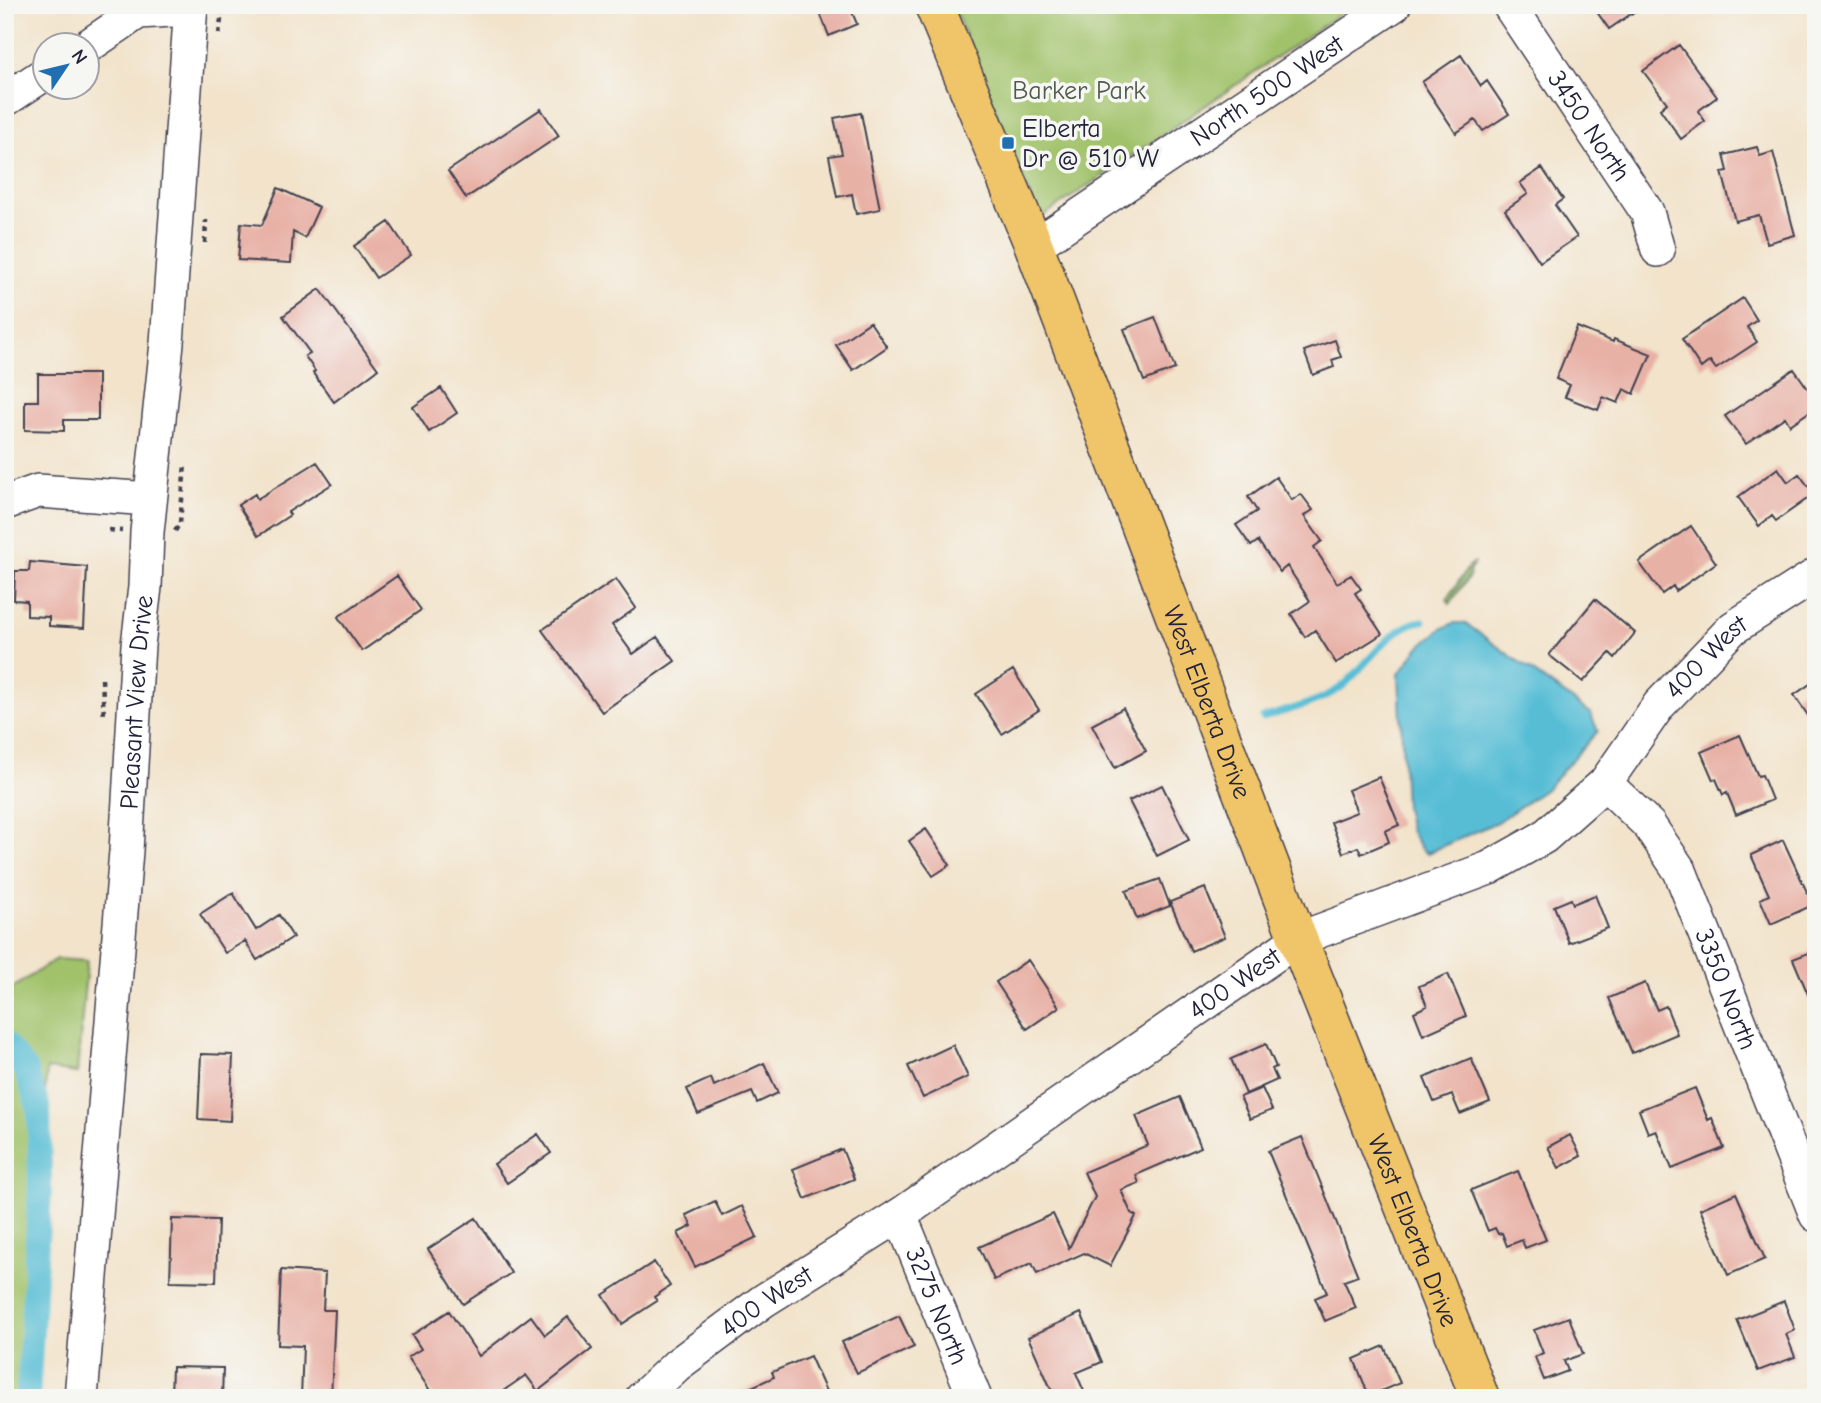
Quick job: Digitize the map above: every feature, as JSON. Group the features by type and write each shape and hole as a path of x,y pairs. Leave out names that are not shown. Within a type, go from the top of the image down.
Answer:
{"main road":[{"name":"West Elberta Drive","path":"934,5 1034,246 1298,939 1480,1398"}],"street":[{"name":"North 500 West","path":"1034,246 1394,5"},
{"name":"3450 North","path":"1508,5 1647,212 1658,250"},
{"path":"102,36 138,12 190,7"},
{"name":"Pleasant View Drive","path":"82,1398 125,863 150,499 167,343 190,7"},
{"path":"5,100 32,82"},
{"path":"5,503 38,491 150,499"},
{"name":"400 West","path":"642,1398 677,1364 763,1301 900,1215 1298,939 1489,868 1544,836 1605,783 1659,705 1732,628 1816,575"},
{"name":"3350 North","path":"1605,783 1649,825 1680,871 1816,1214"},
{"name":"3275 North","path":"900,1215 975,1398"}],"path":[{"path":"102,679 103,710"}],"green space":[{"name":"Barker Park","path":"953,5 1353,5 1039,219"},
{"path":"1475,562 1470,575 1450,604 1447,599 1469,566"},
{"path":"56,959 87,961 77,1073 47,1069 20,1398 5,1398 5,993"}],"water":[{"path":"1454,623 1465,623 1590,713 1598,731 1547,788 1499,821 1427,853 1421,849 1410,830 1405,807 1399,674 1419,647 1441,629"}],"building":[{"path":"817,5 849,5 857,24 829,36"},
{"path":"1592,5 1644,5 1609,29"},
{"path":"1679,45 1717,97 1698,111 1705,121 1681,139 1660,109 1667,103 1643,71"},
{"path":"1461,55 1481,86 1487,81 1509,114 1483,131 1475,120 1456,133 1422,82"},
{"path":"541,109 559,136 466,198 448,171"},
{"path":"861,113 880,209 856,214 852,194 837,197 829,156 842,154 834,118"},
{"path":"1757,147 1760,156 1773,152 1795,235 1767,243 1759,215 1735,221 1722,172 1728,171 1724,155"},
{"path":"1542,168 1563,199 1555,205 1577,237 1540,262 1505,210 1528,194 1520,183"},
{"path":"278,188 319,207 305,238 293,232 291,263 238,260 241,223 262,225"},
{"path":"389,222 411,255 376,278 354,246"},
{"path":"320,289 378,369 334,402 313,373 315,371 305,356 310,353 283,316"},
{"path":"1743,298 1757,320 1747,327 1757,342 1716,369 1710,361 1701,368 1682,339"},
{"path":"1155,317 1175,369 1144,381 1124,329"},
{"path":"870,322 887,347 853,370 836,345"},
{"path":"1577,327 1651,354 1634,394 1624,389 1618,403 1603,397 1598,410 1565,397 1570,385 1556,379"},
{"path":"1335,340 1341,357 1332,360 1334,367 1313,375 1304,351"},
{"path":"1794,369 1816,400 1816,407 1790,425 1785,417 1746,444 1725,416"},
{"path":"38,374 98,374 98,420 64,420 64,431 25,430 25,401 38,401"},
{"path":"441,388 457,413 429,432 413,407"},
{"path":"317,462 332,484 288,512 290,515 258,536 238,505 255,494 257,499"},
{"path":"1778,468 1788,482 1799,474 1814,494 1776,521 1772,516 1759,526 1738,497"},
{"path":"1276,477 1292,500 1301,494 1313,510 1304,516 1322,541 1314,547 1337,583 1351,575 1361,589 1355,593 1382,634 1336,663 1315,630 1305,637 1291,614 1310,601 1287,566 1280,572 1258,541 1251,546 1236,525 1257,511 1248,497"},
{"path":"1691,526 1716,563 1676,591 1673,586 1662,594 1639,562"},
{"path":"30,562 87,567 84,628 49,626 49,617 27,616 27,601 14,600 15,571 29,571"},
{"path":"397,576 421,610 362,651 338,617"},
{"path":"616,579 636,608 612,625 633,654 657,637 675,661 602,712 542,630"},
{"path":"1595,599 1635,633 1615,658 1610,653 1583,682 1549,655"},
{"path":"1013,670 1039,710 1002,734 976,694"},
{"path":"1816,680 1816,727 1794,695"},
{"path":"1123,708 1146,751 1115,768 1092,725"},
{"path":"1740,735 1772,800 1736,815 1727,793 1723,795 1716,779 1713,780 1701,752"},
{"path":"1379,777 1399,825 1385,831 1389,842 1361,854 1358,847 1343,853 1331,822 1357,812 1348,790"},
{"path":"1162,785 1189,840 1157,856 1129,801"},
{"path":"926,829 950,865 933,876 909,841"},
{"path":"1783,840 1813,905 1771,924 1760,899 1769,895 1751,855"},
{"path":"1160,879 1170,906 1137,919 1126,891"},
{"path":"1205,888 1225,937 1191,951 1170,902"},
{"path":"233,893 256,930 279,915 293,937 257,960 245,941 225,953 200,914"},
{"path":"1595,895 1608,928 1569,943 1554,906 1571,899 1573,904"},
{"path":"1816,950 1816,1013 1793,959"},
{"path":"1028,960 1059,1007 1027,1029 996,982"},
{"path":"1448,974 1466,1016 1423,1035 1414,1012 1427,1006 1419,986"},
{"path":"1645,983 1657,1010 1666,1006 1677,1034 1632,1053 1609,998"},
{"path":"1266,1044 1276,1067 1272,1069 1277,1080 1246,1094 1231,1059"},
{"path":"953,1045 968,1077 923,1098 908,1066"},
{"path":"201,1054 233,1055 230,1121 198,1119"},
{"path":"1471,1058 1490,1102 1460,1114 1452,1095 1434,1102 1424,1078"},
{"path":"764,1063 778,1093 757,1103 752,1092 698,1114 687,1089 711,1078 714,1086"},
{"path":"1262,1088 1272,1110 1250,1119 1240,1097"},
{"path":"1695,1088 1708,1120 1712,1118 1724,1148 1672,1169 1656,1130 1648,1133 1639,1110"},
{"path":"1180,1097 1201,1147 1136,1175 1139,1183 1121,1190 1131,1213 1136,1216 1110,1266 1084,1253 1037,1274 1032,1263 994,1280 979,1247 1053,1214 1069,1248 1095,1197 1084,1172 1148,1145 1136,1116"},
{"path":"538,1134 551,1153 507,1183 494,1164"},
{"path":"1570,1135 1581,1156 1559,1168 1548,1147"},
{"path":"1302,1137 1358,1276 1344,1281 1356,1308 1325,1321 1315,1298 1327,1293 1268,1151"},
{"path":"842,1149 854,1179 805,1199 793,1169"},
{"path":"1518,1171 1546,1240 1525,1248 1522,1240 1507,1246 1502,1233 1498,1234 1495,1228 1488,1231 1471,1190"},
{"path":"1736,1193 1765,1259 1728,1275 1700,1209"},
{"path":"715,1201 722,1216 742,1206 757,1237 695,1267 678,1233 692,1226 686,1215"},
{"path":"476,1218 511,1273 463,1304 428,1249"},
{"path":"172,1219 218,1220 216,1282 170,1281"},
{"path":"654,1262 670,1286 654,1297 657,1301 622,1324 603,1295"},
{"path":"281,1270 325,1273 323,1310 335,1310 331,1398 301,1398 303,1346 278,1345"},
{"path":"1784,1301 1795,1330 1786,1334 1795,1357 1758,1371 1737,1320"},
{"path":"449,1311 479,1356 531,1316 545,1335 568,1317 592,1349 538,1391 526,1375 493,1398 435,1398 408,1357 421,1349 412,1335"},
{"path":"1081,1313 1102,1362 1076,1373 1087,1398 1055,1398 1028,1337"},
{"path":"899,1316 914,1347 857,1373 842,1342"},
{"path":"1569,1317 1583,1354 1564,1361 1568,1371 1544,1380 1535,1357 1543,1353 1534,1330"},
{"path":"1384,1346 1400,1383 1369,1396 1354,1359"},
{"path":"810,1356 829,1398 727,1398 774,1377 772,1372"},
{"path":"172,1367 223,1368 222,1398 171,1398"}],"waterway":[{"path":"1263,718 1336,691 1391,637 1401,629 1423,621"},
{"path":"5,1044 25,1068 39,1109 40,1189 28,1398"}],"place":[{"name":"Elberta Dr @ 510 W","path":"1008,143"}]}
